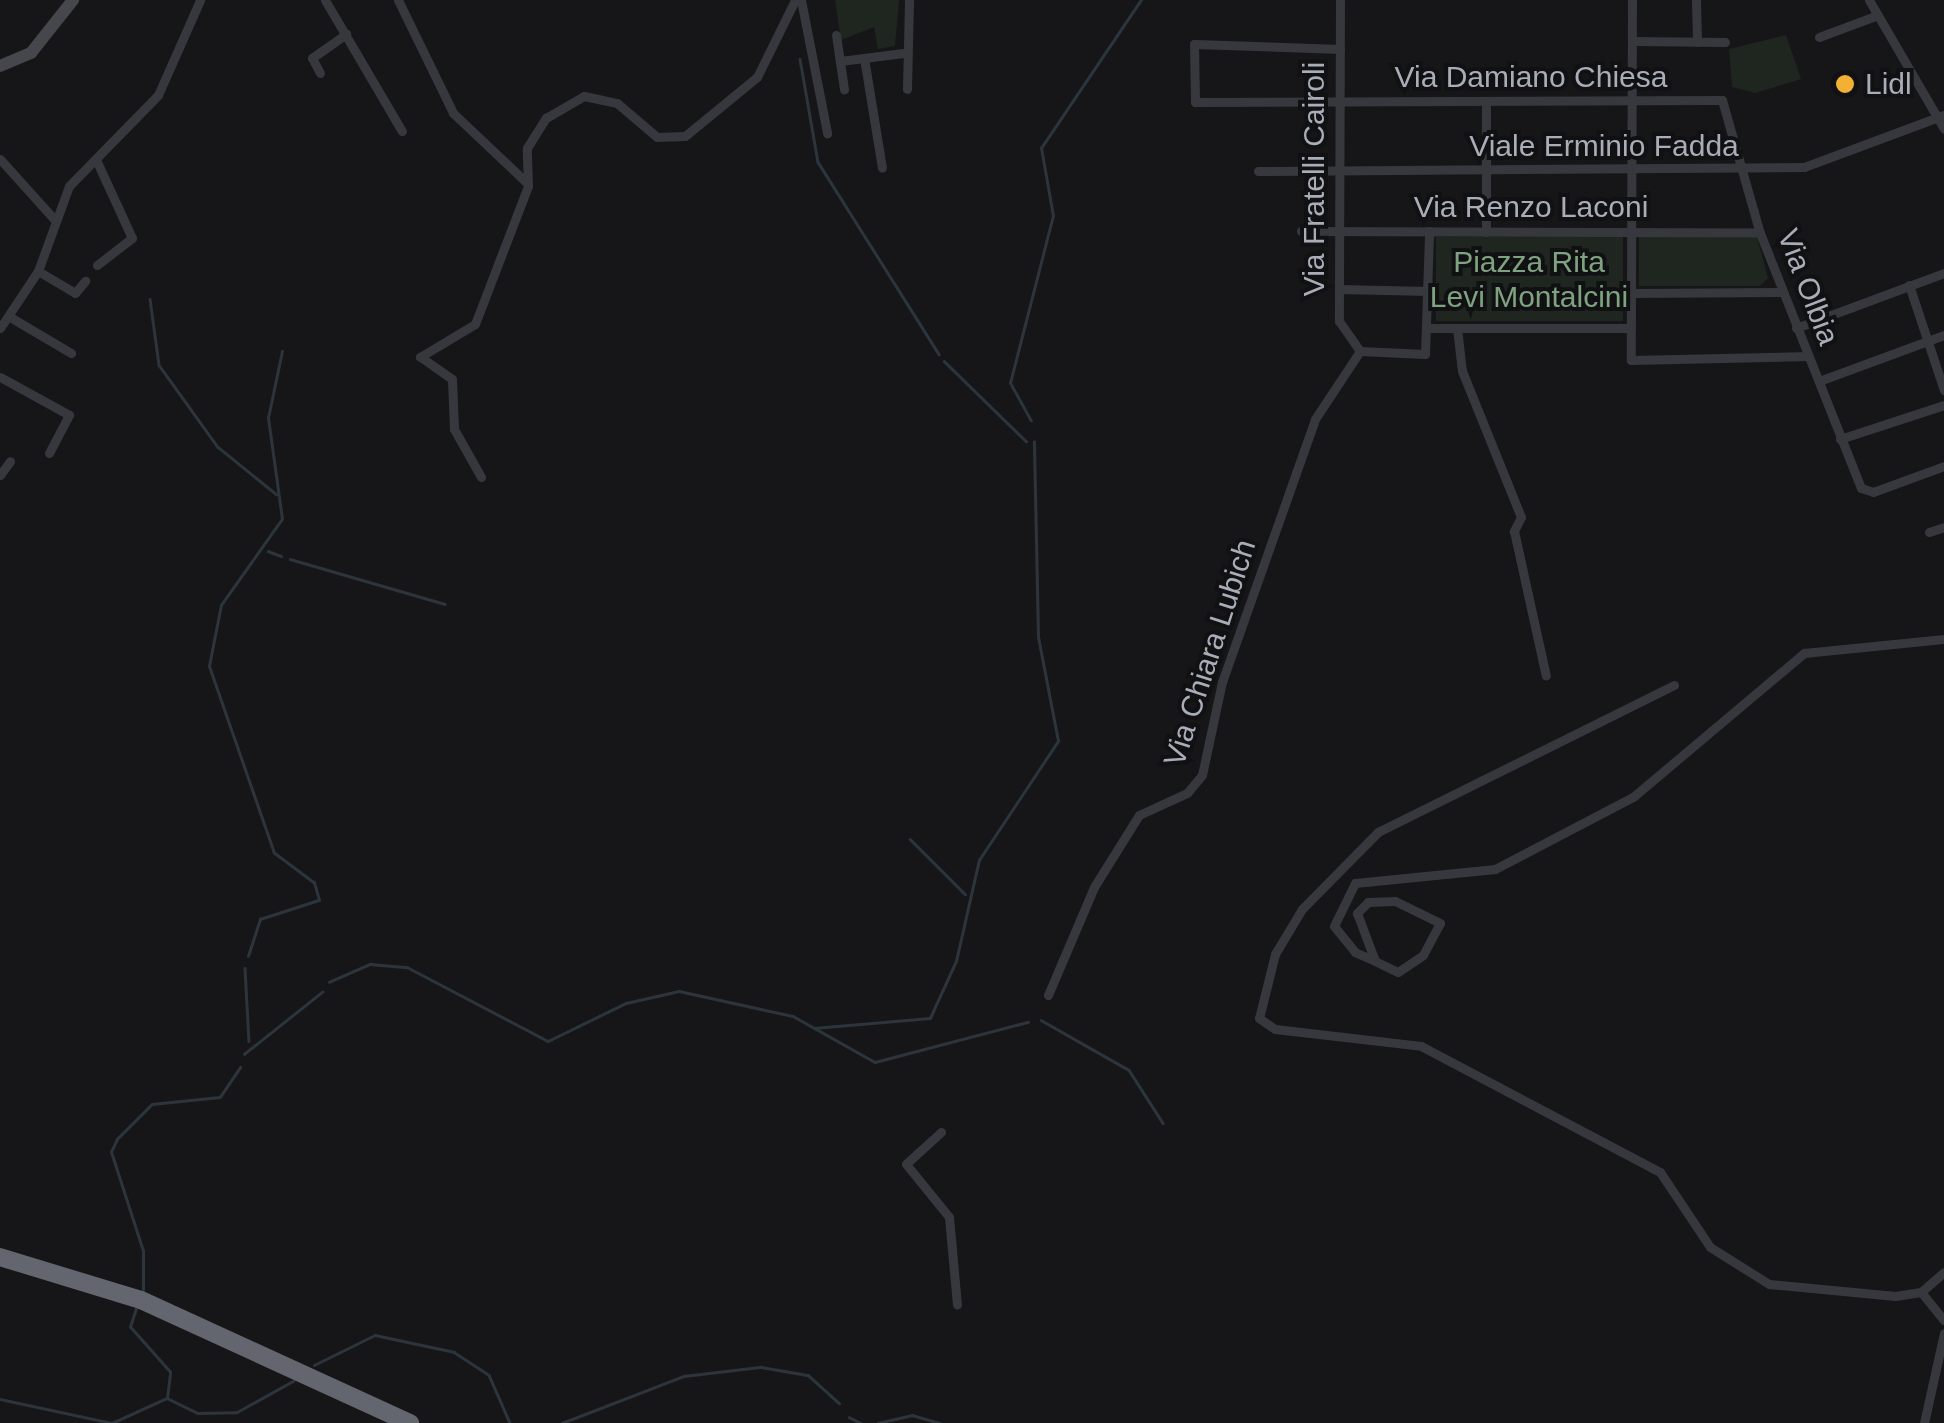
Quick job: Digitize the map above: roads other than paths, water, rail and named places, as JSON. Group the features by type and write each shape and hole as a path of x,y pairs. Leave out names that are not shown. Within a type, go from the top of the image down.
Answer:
{"highway":[{"path":"0,1257 141,1300 410,1423"}],"main road":[{"path":"0,66 31,53 73,0"}],"street":[{"path":"71,352 4,321 38,270 69,186 97,162 158,95 200,0"},
{"path":"325,0 402,131"},
{"path":"398,0 452,113 516,163 528,186"},
{"path":"481,477 454,429 452,379 420,356 475,324 528,186 527,148 565,104 584,96 616,103 673,140 757,76 770,40 792,16 798,0"},
{"path":"798,0 827,134"},
{"path":"907,89 903,53 909,0"},
{"name":"Via Fratelli Cairoli","path":"1340,0 1340,328 1360,351"},
{"path":"1632,0 1631,360 1808,356"},
{"path":"1696,0 1697,42"},
{"path":"1869,0 1942,116 1944,128"},
{"path":"1818,38 1878,16"},
{"path":"320,73 312,58 346,34"},
{"path":"836,35 844,89"},
{"path":"1632,41 1724,42"},
{"name":"Via Damiano Chiesa","path":"1340,49 1194,44 1195,102 1632,104 1722,100"},
{"path":"840,62 903,53"},
{"path":"864,58 882,168"},
{"name":"Via Olbia","path":"1722,100 1760,234 1860,488 1874,492 1944,466"},
{"path":"1486,101 1486,232"},
{"name":"Viale Erminio Fadda","path":"1258,171 1740,172 1804,167 1942,116"},
{"path":"0,158 55,220"},
{"path":"97,162 132,238 97,265"},
{"name":"Via Renzo Laconi","path":"1301,231 1760,234"},
{"path":"1360,351 1425,354 1430,328 1429,232"},
{"path":"38,270 76,294 85,281"},
{"path":"1796,328 1944,273"},
{"path":"1909,285 1944,390"},
{"path":"1339,290 1430,291"},
{"path":"1632,293 1782,292"},
{"path":"1430,328 1631,328"},
{"path":"1457,328 1462,371 1521,517 1514,530 1546,676"},
{"path":"1819,381 1944,334"},
{"name":"Via Chiara Lubich","path":"1048,994 1094,887 1139,815 1187,794 1202,775 1222,682 1315,419 1360,351"},
{"path":"0,377 69,414 49,453"},
{"path":"1840,439 1944,405"},
{"path":"0,475 10,461"},
{"path":"1928,532 1944,527"},
{"path":"1375,961 1356,913 1368,902 1395,901 1440,923 1423,955 1398,972 1355,952 1334,926 1355,884 1385,874 1495,870 1633,796 1804,653 1944,639"},
{"path":"1674,685 1378,832 1302,909 1275,954 1258,1018 1274,1029 1408,1041 1472,1073 1660,1172 1710,1247 1758,1279 1816,1295 1921,1292 1944,1272"},
{"path":"941,1132 906,1164 949,1217 957,1305"},
{"path":"1921,1292 1944,1320"},
{"path":"1924,1423 1944,1333"}],"waterway":[{"path":"1031,421 1010,383 1053,216 1041,148 1141,0"},
{"path":"800,59 818,162 939,354"},
{"path":"150,299 159,365 218,447 276,494"},
{"path":"248,956 260,919 319,900 314,883 274,853 209,666 221,605 282,519 268,418 282,351"},
{"path":"944,361 1026,441"},
{"path":"814,1028 930,1018 956,961 979,860 1058,741 1038,637 1034,442"},
{"path":"268,551 281,556"},
{"path":"290,559 445,604"},
{"path":"910,839 965,894"},
{"path":"329,982 370,964 407,967 548,1041 626,1003 679,991 793,1016 875,1062 1028,1022"},
{"path":"245,968 249,1041"},
{"path":"244,1054 322,992"},
{"path":"1041,1020 1129,1070 1163,1123"},
{"path":"143,1290 143,1251 111,1152 117,1139 152,1104 220,1097 240,1067"},
{"path":"0,1399 112,1423 167,1398 170,1372 130,1327 136,1308"},
{"path":"314,1365 375,1335 454,1352 489,1375 510,1423"},
{"path":"562,1423 684,1376 761,1367 808,1375 839,1403"},
{"path":"167,1398 198,1413 237,1412 293,1381"},
{"path":"878,1423 912,1415 940,1423"},
{"path":"849,1417 861,1423"}],"place":[{"name":"Lidl","path":"1845,84"}],"park label":[{"name":"Piazza Rita Levi Montalcini","path":"1529,279"}]}
